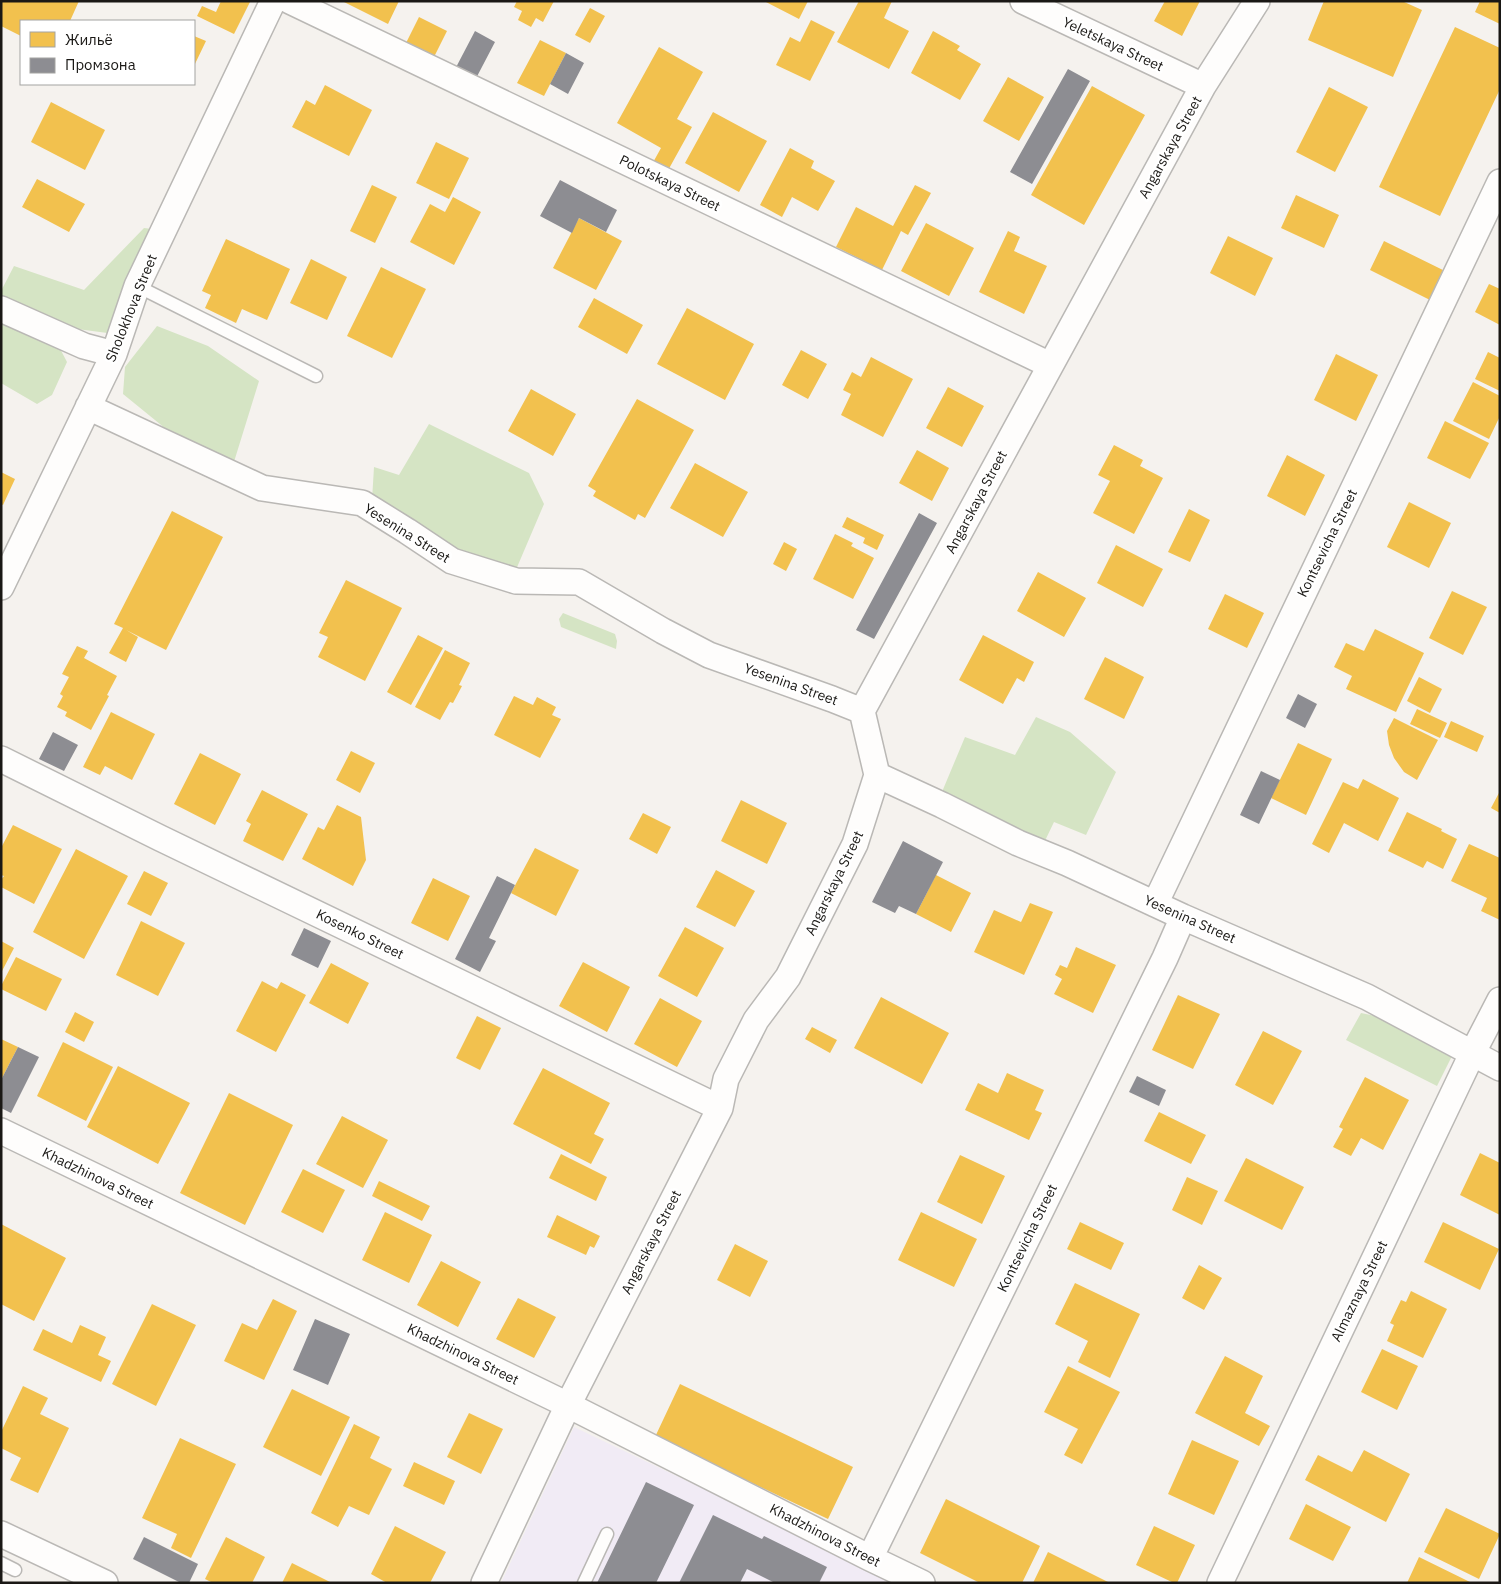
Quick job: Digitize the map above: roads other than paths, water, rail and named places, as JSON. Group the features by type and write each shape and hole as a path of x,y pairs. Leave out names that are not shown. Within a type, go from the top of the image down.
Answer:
{"street":[{"name":"Sholokhova Street","path":"1,587 114,354 137,286 273,1"},
{"name":"Polotskaya Street","path":"290,1 1050,365"},
{"name":"Yeletskaya Street","path":"1024,1 1203,86"},
{"name":"Angarskaya Street","path":"862,711 1203,86 1257,1"},
{"name":"Kontsevicha Street","path":"1155,904 1500,182"},
{"path":"1,309 84,346 114,354"},
{"name":"Yesenina Street","path":"88,407 262,488 362,504 452,561 516,581 579,582 708,655 862,711"},
{"path":"862,711 878,775"},
{"name":"Kosenko Street","path":"1,759 720,1108"},
{"name":"Angarskaya Street","path":"484,1583 568,1405 720,1108 726,1079 743,1045 756,1020 788,977 856,844 878,775"},
{"name":"Yesenina Street","path":"878,775 1018,843 1074,866 1183,917 1367,997 1500,1068"},
{"name":"Kontsevicha Street","path":"870,1558 1165,958 1183,917"},
{"name":"Almaznaya Street","path":"1220,1583 1472,1054 1500,1000"},
{"name":"Khadzhinova Street","path":"1,1131 568,1405 922,1583"},
{"path":"1,1534 105,1583"}],"lane":[{"path":"137,286 316,376"},
{"path":"584,1583 607,1534"},
{"path":"1,1564 15,1570"}]}
